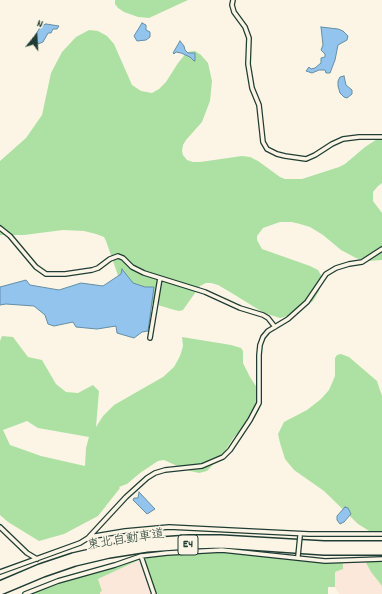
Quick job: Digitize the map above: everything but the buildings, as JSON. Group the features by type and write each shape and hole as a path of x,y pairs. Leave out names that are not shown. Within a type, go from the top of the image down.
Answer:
{"highway":[{"name":"東北自動車道","path":"0,585 40,568 73,557 108,549 160,541 221,539 324,545 382,546"},
{"name":"東北自動車道","path":"0,591 43,573 75,562 147,548 220,544 324,551 382,551"}],"street":[{"path":"233,0 232,4 234,12 245,27 249,38 248,64 252,88 259,105 263,142 267,149 285,156 306,159 343,139 382,137"},
{"path":"0,228 10,236 36,267 46,274 64,274 92,270 118,256 123,258 136,269 205,292 240,308 263,315 268,318 275,327"},
{"path":"0,572 80,543 88,538 126,497 147,478 155,473 165,470 202,466 223,457 230,450 256,411 259,403 260,345 263,337 268,331 288,319 307,302 326,274 336,268 362,262 382,249"},
{"path":"150,338 160,278"},
{"path":"0,527 27,553 37,559"},
{"path":"88,538 125,531 169,527 300,534 382,534"},
{"path":"298,557 300,534"},
{"path":"25,594 58,581 141,556 167,553 222,550 325,561 382,558"},
{"path":"141,556 154,594"}],"shaded area":[{"path":"139,560 153,594 100,594 102,591 98,579"},
{"path":"365,561 371,572 382,586 382,594 339,594 335,587 335,572 343,569 343,562"}],"green space":[{"path":"115,0 188,0 149,18 138,17 124,12 115,4"},
{"path":"89,30 98,31 107,36 114,44 132,85 141,91 152,93 159,89 166,82 187,52 195,51 208,63 212,81 210,101 202,122 183,145 183,155 187,160 200,162 242,156 250,157 280,177 285,179 302,179 345,164 365,147 382,136 382,183 373,192 373,201 382,213 382,260 368,261 356,258 341,250 323,235 310,227 300,224 280,222 263,228 257,236 257,240 262,249 310,266 318,270 321,275 319,291 313,301 295,314 280,318 264,313 218,285 211,283 206,283 200,286 183,310 179,311 148,302 122,287 106,241 104,237 96,234 84,231 63,230 24,235 0,235 0,161 26,138 42,115 51,73 62,52 76,37"},
{"path":"2,336 13,337 28,357 42,360 56,384 66,392 78,393 93,385 99,391 96,427 103,416 114,405 163,377 174,367 183,346 182,337 241,348 243,351 243,363 259,391 261,403 255,417 234,437 223,454 207,471 199,473 186,470 164,460 158,461 127,484 119,487 120,488 98,516 64,534 39,541 8,522 0,515 0,341","holes":["27,421 38,428 89,437 86,448 85,466 41,456 10,445 3,430"]},
{"path":"341,354 349,357 377,381 382,396 382,537 358,524 324,491 294,470 285,459 280,443 278,434 284,422 307,410 321,399 329,390 335,376 335,358 337,355"},
{"path":"221,551 324,562 343,562 343,569 335,572 335,587 328,587 328,594 156,594 145,562 146,556"},
{"path":"138,557 139,560 98,579 102,591 100,594 30,594 57,583"},
{"path":"382,560 382,586 371,572 365,561"}],"water":[{"path":"142,23 146,25 146,30 150,32 150,37 146,40 137,41 134,36"},
{"path":"46,24 59,26 57,29 53,29 51,33 48,33 43,42 38,44 36,41 36,34 41,26"},
{"path":"321,27 338,29 343,31 348,36 347,40 338,45 335,60 330,73 326,73 325,70 319,70 312,73 306,71 309,67 311,69 315,68 321,63 321,58 325,57 325,54 321,50 323,45"},
{"path":"180,41 188,53 195,53 195,61 181,53 173,53"},
{"path":"344,76 346,85 352,90 352,94 347,98 340,93 338,86 340,77"},
{"path":"122,269 133,283 145,287 154,287 148,331 142,332 134,338 117,333 116,326 97,329 76,327 73,322 54,326 48,324 45,315 34,306 0,305 0,287 26,280 30,285 59,290 81,283 103,286 121,274"},
{"path":"139,492 155,509 147,514 133,500 134,498 138,498"},
{"path":"345,507 348,508 351,514 344,522 340,524 337,520 337,516"}]}
